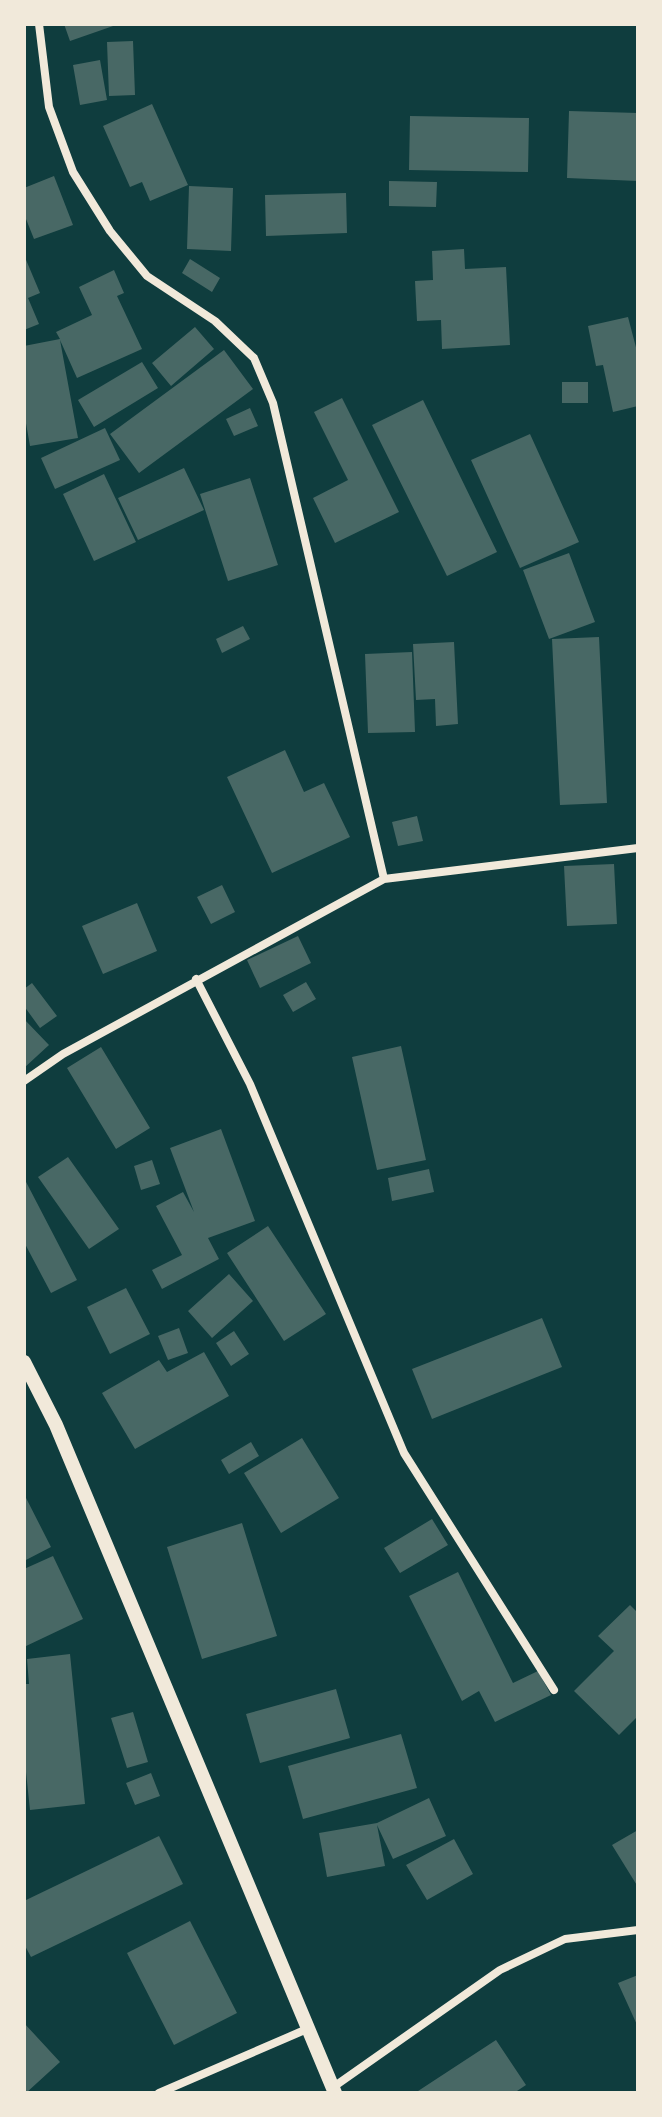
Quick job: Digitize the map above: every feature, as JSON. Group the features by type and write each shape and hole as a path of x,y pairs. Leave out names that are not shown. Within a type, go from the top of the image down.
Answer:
{"street":[{"path":"39,24 49,107 73,172 110,231 147,276 215,321 254,358 273,403 384,879"},
{"path":"24,1081 63,1054 196,979 384,879 638,848"},
{"path":"196,979 250,1084 404,1453 554,1690"},
{"path":"24,1362 56,1425 334,2090 500,1970 565,1939 638,1930"},
{"path":"159,2093 307,2029"}],"building":[{"path":"64,24 116,24 116,25 70,41"},
{"path":"133,41 135,95 109,96 107,42"},
{"path":"100,60 107,100 80,105 73,65"},
{"path":"152,104 188,185 150,201 142,182 130,187 103,126"},
{"path":"569,111 638,113 638,181 567,178"},
{"path":"410,116 529,118 528,172 409,170"},
{"path":"54,176 73,225 34,239 24,214 24,188"},
{"path":"389,181 437,182 436,207 389,206"},
{"path":"189,186 233,188 231,251 187,249"},
{"path":"346,193 347,233 266,236 265,195"},
{"path":"464,249 465,269 506,267 510,345 442,349 441,320 417,321 415,281 433,280 432,251"},
{"path":"24,255 40,293 28,298 39,324 24,330"},
{"path":"190,259 220,278 212,292 182,273"},
{"path":"114,270 124,293 117,296 142,349 77,378 60,340 78,438 30,446 24,412 24,346 60,339 56,332 92,315 79,287"},
{"path":"628,317 638,355 638,406 613,412 603,365 596,366 588,326"},
{"path":"195,327 214,349 171,386 152,363"},
{"path":"224,350 253,389 139,473 110,434"},
{"path":"142,362 158,388 94,427 78,400"},
{"path":"562,382 588,382 588,403 562,403"},
{"path":"342,398 399,512 335,543 313,498 348,480 314,412"},
{"path":"423,400 497,552 447,576 372,425"},
{"path":"250,408 258,426 234,436 226,419"},
{"path":"105,428 120,460 55,489 41,458"},
{"path":"530,434 579,542 520,568 471,460"},
{"path":"184,468 204,510 138,540 118,498"},
{"path":"104,474 136,542 94,561 63,494"},
{"path":"250,478 278,565 228,581 200,494"},
{"path":"569,553 595,622 549,639 523,570"},
{"path":"243,626 250,639 222,653 216,639"},
{"path":"599,637 607,803 560,805 552,639"},
{"path":"454,642 458,724 436,726 435,699 416,700 413,644"},
{"path":"412,652 415,732 368,733 365,654"},
{"path":"285,750 304,792 324,783 350,837 272,873 227,777"},
{"path":"417,816 423,841 398,846 392,822"},
{"path":"614,864 617,924 567,926 564,866"},
{"path":"222,885 235,912 211,924 197,897"},
{"path":"137,903 157,951 103,974 82,926"},
{"path":"298,936 311,963 260,988 247,960"},
{"path":"306,982 316,999 293,1012 283,995"},
{"path":"32,983 57,1016 40,1028 24,1006 24,989"},
{"path":"24,1019 49,1045 24,1068"},
{"path":"401,1046 426,1160 377,1170 352,1057"},
{"path":"101,1047 150,1128 116,1149 67,1068"},
{"path":"221,1129 255,1221 208,1238 219,1259 162,1289 152,1270 182,1255 156,1206 183,1192 194,1212 170,1148"},
{"path":"68,1157 119,1229 89,1249 38,1177"},
{"path":"152,1160 160,1184 141,1190 134,1166"},
{"path":"429,1169 434,1192 392,1201 388,1178"},
{"path":"24,1178 77,1280 51,1293 24,1242"},
{"path":"268,1226 326,1314 284,1341 227,1253"},
{"path":"229,1274 253,1301 212,1338 188,1311"},
{"path":"126,1288 150,1334 110,1354 87,1307"},
{"path":"542,1318 562,1367 432,1419 412,1369"},
{"path":"179,1328 188,1353 168,1360 158,1336"},
{"path":"234,1331 249,1354 231,1366 216,1343"},
{"path":"204,1352 229,1396 135,1449 102,1393 159,1360 167,1372"},
{"path":"302,1438 339,1498 281,1533 244,1473"},
{"path":"251,1442 259,1456 229,1474 221,1460"},
{"path":"24,1494 51,1547 24,1561"},
{"path":"432,1519 448,1545 400,1573 384,1548"},
{"path":"242,1523 277,1636 202,1659 167,1547"},
{"path":"53,1556 83,1619 24,1647 24,1569"},
{"path":"458,1572 513,1683 538,1671 551,1695 495,1722 479,1691 462,1701 409,1596"},
{"path":"630,1605 638,1613 638,1716 619,1735 574,1691 614,1651 598,1636"},
{"path":"70,1654 85,1804 30,1810 24,1753 24,1684 29,1684 27,1659"},
{"path":"336,1689 350,1738 260,1763 246,1714"},
{"path":"133,1712 148,1762 127,1768 111,1718"},
{"path":"401,1734 417,1788 303,1819 288,1766"},
{"path":"151,1773 160,1796 135,1805 126,1783"},
{"path":"429,1798 446,1836 393,1859 377,1825 385,1866 327,1877 319,1833 377,1823"},
{"path":"638,1830 638,1887 612,1845"},
{"path":"159,1836 183,1884 31,1957 24,1944 24,1901"},
{"path":"454,1839 473,1874 427,1900 406,1865"},
{"path":"190,1921 237,2013 174,2045 127,1953"},
{"path":"638,1975 638,2027 618,1983"},
{"path":"24,2023 60,2062 26,2093 24,2093"},
{"path":"496,2040 526,2085 514,2093 415,2093"}]}
